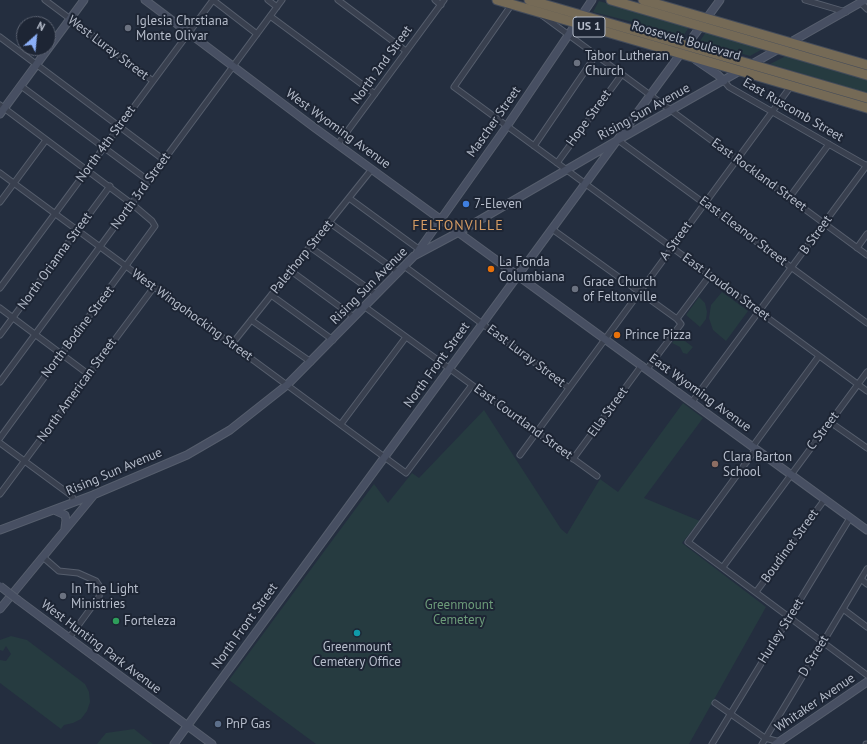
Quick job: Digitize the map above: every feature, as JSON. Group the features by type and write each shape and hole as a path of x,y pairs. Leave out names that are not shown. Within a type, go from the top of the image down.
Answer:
{"highway":[{"name":"Roosevelt Boulevard","path":"497,0 538,12 624,28 867,98"},
{"name":"Roosevelt Boulevard","path":"529,0 659,47 867,108"},
{"name":"Roosevelt Boulevard","path":"611,0 791,43 867,65"},
{"name":"Roosevelt Boulevard","path":"643,0 670,8 704,22 780,49 867,74"},
{"path":"632,6 670,8"},
{"path":"624,28 659,47"}],"street":[{"name":"West Luray Street","path":"45,0 153,81"},
{"path":"84,0 21,86 2,109 110,186 132,204"},
{"name":"West Wyoming Avenue","path":"144,0 358,159 518,275"},
{"path":"213,0 257,34"},
{"name":"North 4th Street","path":"0,288 213,0"},
{"path":"268,0 277,7"},
{"name":"North 3rd Street","path":"0,382 282,0"},
{"path":"338,0 406,51"},
{"path":"435,0 442,2"},
{"name":"Mascher Street","path":"414,256 420,250 507,126 592,0"},
{"name":"North Front Street","path":"174,744 720,0"},
{"path":"805,0 846,12"},
{"path":"863,1 867,9"},
{"name":"Rising Sun Avenue","path":"0,530 93,495 191,453 230,430 288,385 414,256 460,232 618,140 724,82 863,1"},
{"name":"North 2nd Street","path":"338,144 442,2"},
{"name":"East Loudon Street","path":"512,4 454,87 867,391"},
{"name":"East Rockland Street","path":"538,12 867,255"},
{"path":"270,16 375,94"},
{"path":"0,37 164,160"},
{"path":"534,146 596,55"},
{"name":"East Ruscomb Street","path":"691,56 718,75 729,87 867,165"},
{"name":"Hope Street","path":"557,162 622,74"},
{"path":"21,86 149,181"},
{"name":"A Street","path":"520,455 791,86"},
{"path":"0,202 46,140"},
{"name":"East Eleanor Street","path":"618,140 867,323"},
{"path":"789,198 829,144"},
{"name":"B Street","path":"692,402 760,312 867,165"},
{"name":"Palethorp Street","path":"232,344 372,169"},
{"name":"West Wingohocking Street","path":"0,173 406,473 472,385"},
{"name":"North Orianna Street","path":"0,335 110,186"},
{"path":"348,198 420,250"},
{"name":"North Bodine Street","path":"0,438 127,267 155,226 152,221 132,204"},
{"path":"330,223 398,272"},
{"path":"552,229 678,319"},
{"path":"857,248 867,234"},
{"path":"310,247 376,294"},
{"path":"404,266 483,324"},
{"path":"291,271 354,317"},
{"name":"East Wyoming Avenue","path":"518,275 867,530"},
{"name":"Ella Street","path":"573,459 645,367 681,324 678,319 710,275"},
{"name":"North American Street","path":"0,494 154,287"},
{"path":"271,295 333,340"},
{"path":"176,312 180,306"},
{"name":"East Courtland Street","path":"365,307 597,476"},
{"path":"0,308 88,374"},
{"path":"252,320 310,362"},
{"name":"East Luray Street","path":"483,324 569,388"},
{"path":"341,424 406,337"},
{"path":"819,356 688,542 867,675"},
{"name":"C Street","path":"722,568 867,372"},
{"path":"830,422 867,448"},
{"path":"0,443 72,496 76,511 43,557 0,609"},
{"path":"71,520 81,511 93,495"},
{"name":"Boudinot Street","path":"756,592 825,499"},
{"path":"54,510 65,515 65,528"},
{"name":"Hurley Street","path":"712,744 850,518"},
{"path":"43,557 59,570 96,581 100,587 99,597 69,638"},
{"name":"D Street","path":"762,744 867,569"},
{"path":"861,579 867,584"},
{"name":"West Hunting Park Avenue","path":"0,586 212,744"},
{"path":"843,609 867,627"},
{"name":"Whitaker Avenue","path":"779,743 867,682"},
{"path":"715,703 765,738 779,743"}],"green space":[{"path":"599,1 689,27 682,38 637,23 593,12"},
{"path":"706,32 766,47 750,56 708,44 698,44"},
{"path":"786,56 867,79 867,93 770,64"},
{"path":"722,292 748,311 726,341 713,330 709,318 711,305"},
{"path":"699,297 705,303 707,312 706,319 700,327 686,315"},
{"path":"678,336 693,347 687,354 683,353 680,347 672,343"},
{"name":"Greenmount Cemetery","path":"683,403 703,418 644,498 700,521 682,543 766,607 689,744 316,744 229,680 374,484 388,503 412,473 419,478 484,410 561,529 567,534 600,479 618,492"},
{"path":"11,636 27,640 85,684 89,692 90,702 87,711 81,719 64,725 61,729 0,683 0,660 6,661 11,654 6,646 3,651 0,650 0,640"},
{"path":"134,729 153,744 97,744 106,733"}],"place":[{"name":"Iglesia Chrstiana Monte Olivar","path":"128,28"},
{"name":"Tabor Lutheran Church","path":"577,63"},
{"name":"7-Eleven","path":"466,204"},
{"name":"La Fonda Columbiana","path":"491,269"},
{"name":"Grace Church of Feltonville","path":"575,289"},
{"name":"Prince Pizza","path":"617,335"},
{"name":"Clara Barton School","path":"715,464"},
{"name":"In The Light Ministries","path":"63,596"},
{"name":"Forteleza","path":"116,621"},
{"name":"Greenmount Cemetery Office","path":"357,633"},
{"name":"PnP Gas","path":"218,724"}],"district":[{"name":"FELTONVILLE","path":"458,226"}]}
